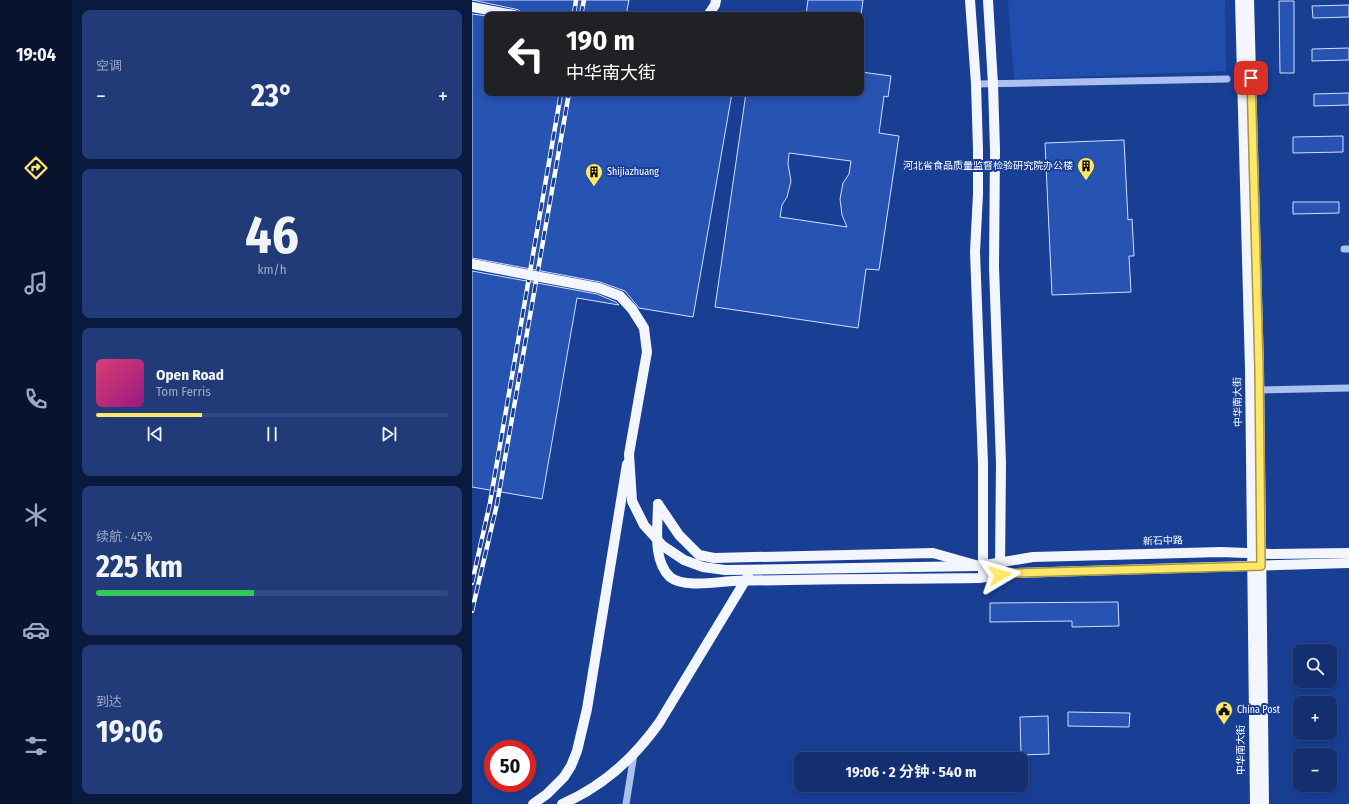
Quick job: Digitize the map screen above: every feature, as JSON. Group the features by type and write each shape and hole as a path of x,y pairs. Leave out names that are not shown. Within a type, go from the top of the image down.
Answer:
{"main road":[{"path":"710,12 715,5 716,0"},
{"path":"970,0 976,84 978,194 975,252 983,463 981,565 983,578"},
{"path":"988,0 995,150 994,267 1000,462 1000,575"},
{"name":"中华南大街","path":"1240,0 1255,390"},
{"name":"中华南大街","path":"1249,0 1257,554 1254,804"},
{"path":"472,7 498,12"},
{"path":"472,264 599,288 620,296 632,309 644,328 647,352 586,709 577,751 571,766 564,777 547,794 532,804"},
{"name":"新石中路","path":"629,454 632,501 644,525 663,546 684,560 703,567 725,570 981,565 1033,557 1221,552 1257,554 1349,553"},
{"path":"981,565 934,553 714,558 699,555 679,535 658,504 657,548 662,564 671,577 685,583 983,578 1014,573 1349,563"},
{"path":"562,804 591,789 612,774 645,742 659,723 746,581 757,558"},
{"name":"中华南大街","path":"1256,566 1264,804"}],"street":[{"path":"976,84 1227,79"},
{"path":"1255,390 1349,388"},
{"path":"626,804 634,754"}],"shaded area":[{"path":"1008,0 1225,0 1226,71 1014,79"}],"building":[{"path":"472,0 629,0 627,12 519,12 519,10"},
{"path":"808,0 863,0 861,12 806,12"},
{"path":"1279,1 1294,1 1294,73 1280,73"},
{"path":"1349,5 1349,17 1313,18 1312,6"},
{"name":"Shijiazhuang","path":"472,14 484,16 484,96 731,96 693,317 639,308 625,291 600,282 472,258"},
{"path":"1349,48 1349,60 1312,61 1312,49"},
{"path":"864,72 891,76 888,97 884,96 879,133 899,136 879,270 866,269 858,328 715,307 746,96 864,96","holes":["789,153 851,161 849,174 843,183 840,199 842,215 847,227 780,217 782,205 787,197 791,181 788,164"]},
{"path":"1349,93 1349,105 1314,106 1314,94"},
{"path":"1343,136 1343,152 1293,153 1293,137"},
{"name":"河北省食品质量监督检验研究院办公楼","path":"1124,140 1128,220 1132,219 1134,256 1129,256 1131,292 1052,295 1045,143"},
{"path":"1293,202 1339,202 1339,213 1293,214"},
{"path":"472,271 597,294 616,302 619,305 577,298 542,499 472,487"},
{"path":"1118,602 1119,626 1072,627 1072,621 990,622 990,603"},
{"path":"1068,712 1130,713 1129,727 1068,726"},
{"path":"1048,716 1049,754 1028,755 1028,752 1021,752 1020,717"}],"railway":[{"path":"574,12 576,0"},
{"path":"582,12 584,0"},
{"path":"472,583 490,503 560,96"},
{"path":"472,611 497,504 568,96"}],"place":[{"name":"河北省食品质量监督检验研究院办公楼","path":"1086,181"},
{"name":"Shijiazhuang","path":"594,187"},
{"name":"China Post","path":"1224,725"}],"route":[{"path":"1000,575 1014,573 1261,566 1259,368 1251,78"}]}
